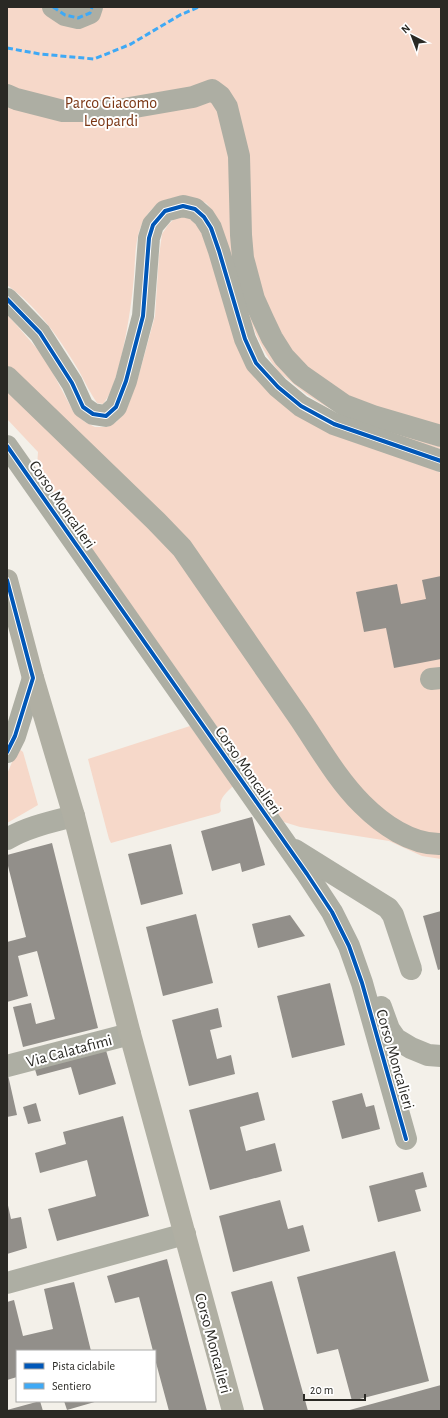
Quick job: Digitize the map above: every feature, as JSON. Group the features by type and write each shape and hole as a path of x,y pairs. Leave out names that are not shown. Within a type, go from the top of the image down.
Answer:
{"main road":[{"name":"Corso Moncalieri","path":"7,580 74,816 130,1034 233,1411"}],"street":[{"path":"53,7 65,15 78,18 90,13 92,7"},
{"path":"7,95 16,99 63,110 112,111 192,97 212,90 220,96 227,107 239,156 243,258 254,299 272,338 284,357 301,376 344,405 373,416 441,436"},
{"path":"7,299 40,333 72,383 83,407 93,414 106,416 116,407 126,381 143,316 149,238 153,225 166,211 183,206 195,209 204,217 211,228 248,345 256,363 278,387 301,406 334,424 441,461"},
{"path":"7,377 150,515 182,548 349,789 363,805 384,823 404,836 431,845 441,844"},
{"name":"Corso Moncalieri","path":"7,446 287,845 332,912 349,946 362,983 406,1139"},
{"path":"7,752 15,736 34,678"},
{"path":"7,839 15,834 49,822 74,816"},
{"path":"287,845 388,908 393,915 411,969"},
{"path":"362,983 375,990 379,995 379,1002 389,1029 396,1038 411,1048 428,1055 441,1056"},
{"name":"Via Calatafimi","path":"7,1066 130,1034"},
{"path":"7,1283 185,1234"}],"green space":[{"name":"Parco Giacomo Leopardi","path":"7,7 441,7 441,449 381,431 342,415 306,394 279,372 262,347 252,324 216,218 206,203 190,198 175,197 161,202 149,212 141,226 138,234 130,313 119,366 109,395 103,404 97,403 72,359 48,324 29,303 7,285"},
{"path":"183,215 190,218 195,223 203,235 229,319 329,432 356,443 412,460 441,473 441,859 422,856 389,841 300,827 284,822 40,475 37,467 38,452 7,419 7,314 45,358 74,413 85,422 95,427 107,427 116,422 125,413 140,371 155,316 162,234 175,218"},
{"path":"190,726 233,786 221,800 221,811 219,813 111,843 88,759"},
{"path":"18,748 23,752 38,805 7,823 7,774"}],"building":[{"path":"441,576 441,659 394,668 386,628 364,632 356,592 397,584 401,604 426,599 422,580"},
{"path":"252,817 265,865 242,872 240,863 212,871 201,831"},
{"path":"52,843 98,1028 23,1047 13,1007 31,1003 36,1024 55,1019 37,951 18,956 28,996 7,1002 7,942 26,937 7,862 7,855"},
{"path":"171,844 183,894 141,905 128,854"},
{"path":"441,911 441,969 438,970 423,916"},
{"path":"196,914 213,983 163,996 146,927"},
{"path":"290,915 305,936 258,948 252,924"},
{"path":"330,983 345,1045 292,1058 277,996"},
{"path":"218,1008 222,1027 210,1030 217,1059 231,1055 235,1074 189,1086 172,1020"},
{"path":"105,1047 116,1084 79,1095 71,1067 37,1076 34,1066"},
{"path":"7,1075 17,1115 7,1117"},
{"path":"258,1092 265,1120 240,1127 246,1151 275,1143 282,1171 210,1190 189,1110"},
{"path":"362,1093 366,1107 374,1105 380,1129 342,1139 332,1101"},
{"path":"36,1103 41,1121 28,1124 23,1107"},
{"path":"123,1116 149,1216 57,1241 48,1209 96,1196 87,1160 40,1173 35,1153 66,1144 63,1132"},
{"path":"423,1172 427,1187 415,1190 421,1211 378,1222 369,1186"},
{"path":"280,1200 288,1229 303,1225 310,1251 233,1272 219,1216"},
{"path":"7,1201 11,1219 21,1217 27,1248 7,1254"},
{"path":"395,1251 429,1381 352,1401 338,1349 317,1354 297,1277"},
{"path":"167,1259 207,1411 169,1411 156,1363 156,1350 153,1350 139,1297 115,1303 107,1276"},
{"path":"272,1281 308,1411 264,1411 231,1292"},
{"path":"74,1282 91,1350 16,1350 16,1377 7,1380 7,1302 14,1300 23,1336 53,1329 44,1289"},
{"path":"441,1385 441,1411 346,1411"},
{"path":"40,1402 43,1411 7,1411"},
{"path":"64,1402 95,1402 67,1410"}],"marked path":[{"path":"53,7 65,15 78,18 90,13 92,7"},
{"path":"7,48 40,54 94,59 131,44 180,15 199,7"}],"cycle path":[{"path":"7,299 40,333 72,383 83,407 93,414 106,416 116,407 126,381 143,316 149,238 153,225 165,211 183,206 195,209 204,217 211,228 245,339 256,363 278,387 301,406 334,424 441,461"},
{"path":"7,446 307,874 332,912 349,946 362,983 406,1139"},
{"path":"7,580 33,678 15,736 7,752"}]}
